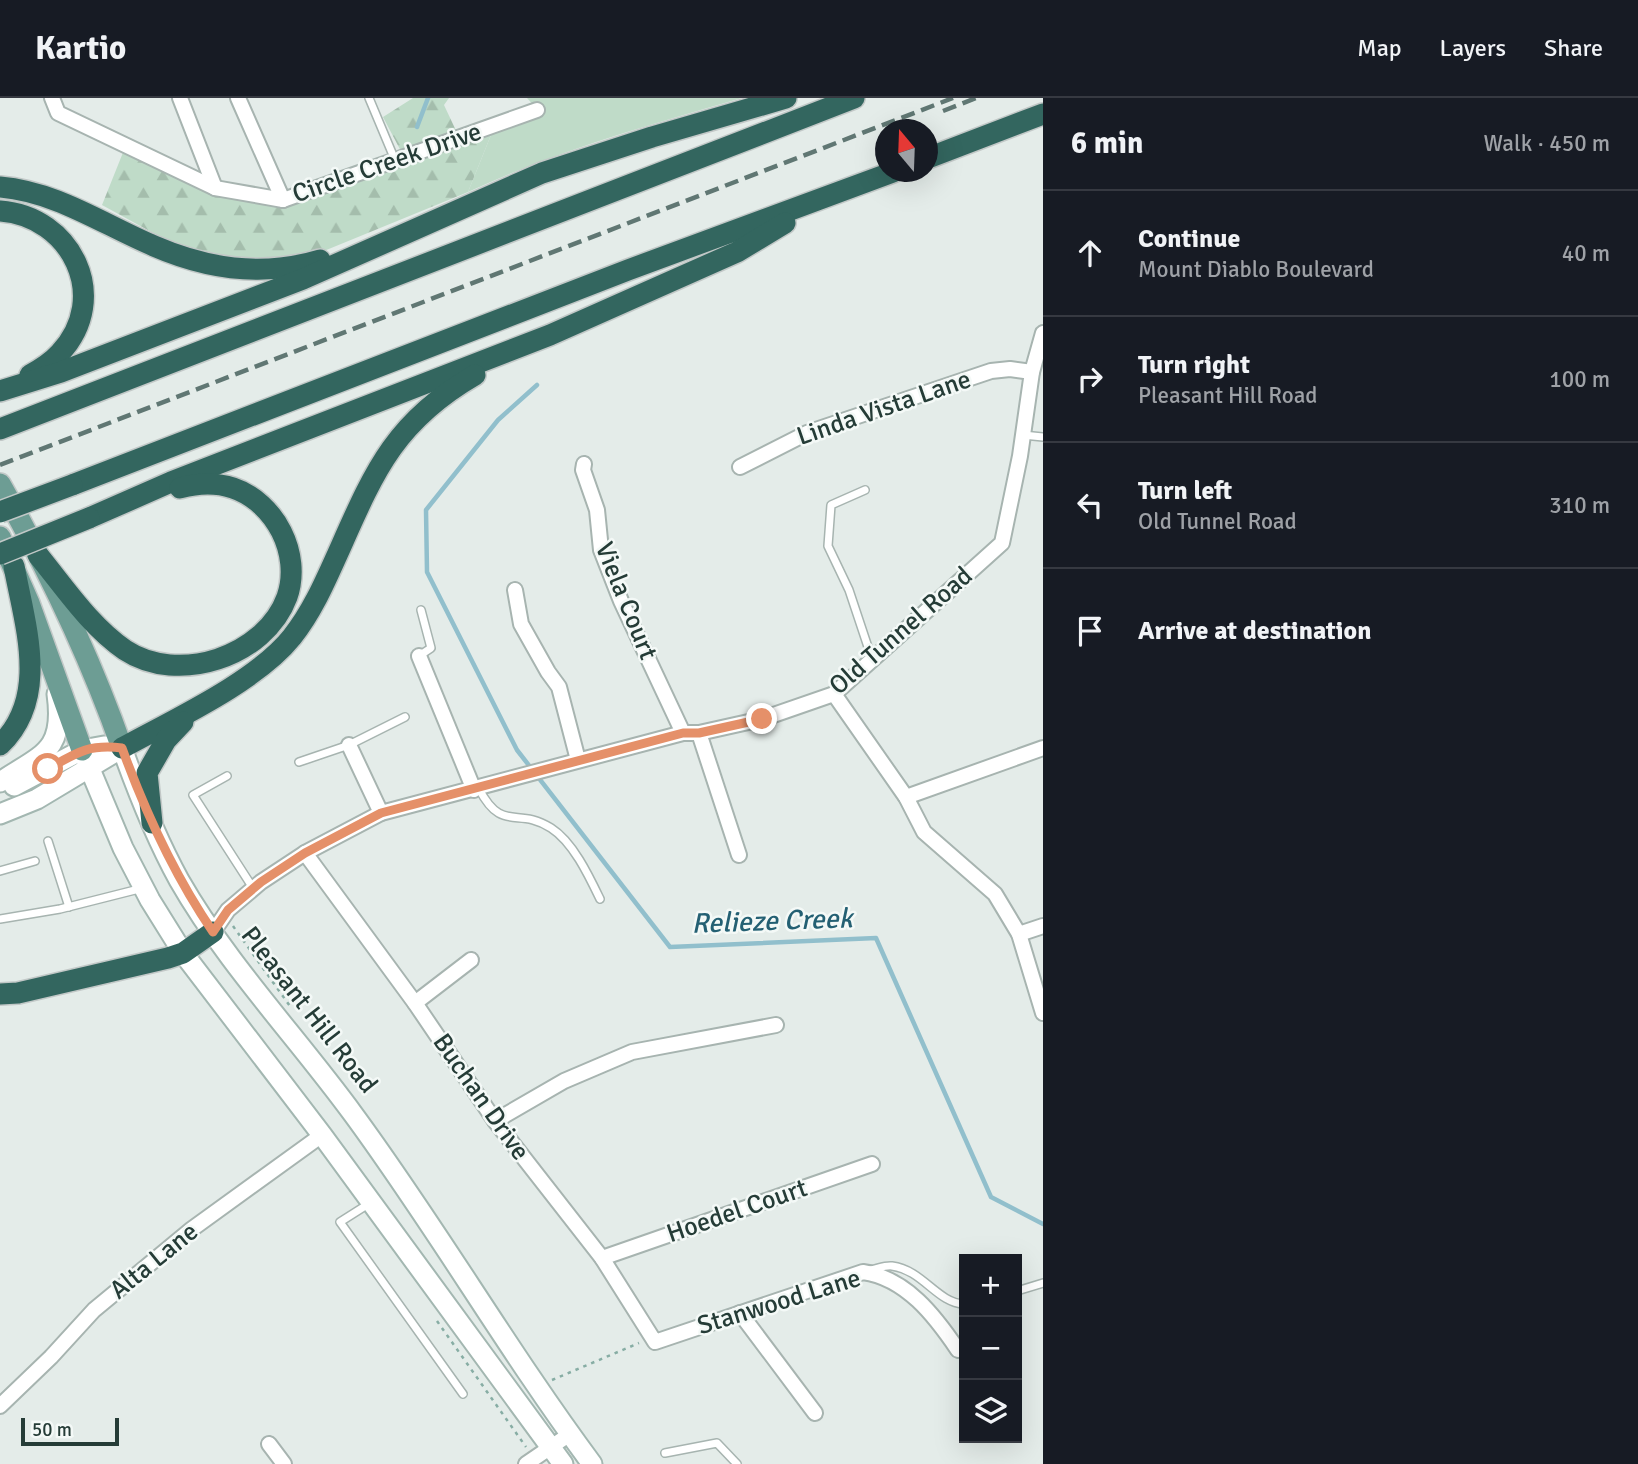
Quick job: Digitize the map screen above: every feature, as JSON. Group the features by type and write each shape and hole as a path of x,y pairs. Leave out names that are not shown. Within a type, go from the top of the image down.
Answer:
{"highway":[{"path":"6,388 61,372 303,279 569,163 786,98"},
{"path":"0,429 854,98"},
{"path":"938,154 1043,114"},
{"path":"0,512 628,270 875,179"},
{"path":"0,187 58,200 152,246 178,256 227,268 265,270 304,265 393,239"},
{"path":"0,745 12,733 22,715 29,695 31,676 30,654 7,560 89,518 171,482 550,335 737,252 828,196"},
{"path":"0,211 16,212 39,220 56,233 79,268 83,289 82,310 75,330 61,352 44,366 6,388"},
{"path":"122,748 195,708 271,659 291,638 322,589 370,481 386,453 407,428 454,387 550,335"},
{"path":"38,555 108,636 125,650 144,660 164,665 186,666 209,662 231,653 252,641 268,627 287,596 291,577 285,540 264,507 234,488 195,484 89,518"},
{"path":"152,823 147,772 166,740 177,731 195,708"},
{"path":"0,994 38,989 183,953 213,932"}],"main road":[{"name":"Pleasant Hill Road","path":"0,484 82,646 152,823 180,881 213,932 353,1114 592,1464"},
{"path":"0,537 7,560 53,665 110,821 144,888 183,953 322,1135 563,1464"},
{"path":"0,782 40,757 56,739 60,716 53,665"},
{"path":"0,814 37,799 104,746 122,748"},
{"path":"0,791 86,759"}],"street":[{"name":"Circle Creek Drive","path":"52,98 58,113 215,188 283,200 537,110"},
{"path":"180,98 215,188"},
{"path":"238,98 283,200"},
{"name":"Old Tunnel Road","path":"213,932 228,910 254,889 305,853 381,813 683,733 699,733 762,719 834,694 1002,543 1032,372 1043,333"},
{"name":"Linda Vista Lane","path":"740,467 807,433 991,371 1010,369 1032,372"},
{"name":"Viela Court","path":"584,464 583,470 597,510 601,550 621,601 683,733"},
{"path":"515,590 521,624 559,687 578,760"},
{"path":"419,656 477,789"},
{"path":"834,694 906,797 924,832 995,894 1019,934 1043,1013"},
{"path":"699,733 739,855"},
{"path":"349,745 381,813"},
{"path":"906,797 1043,748"},
{"name":"Buchan Drive","path":"305,853 415,1003 495,1121 603,1258 653,1340"},
{"path":"1019,934 1043,926"},
{"path":"415,1003 471,960"},
{"path":"495,1121 564,1081 632,1052 776,1025"},
{"name":"Alta Lane","path":"0,1406 51,1357 94,1310 192,1229 322,1135"},
{"name":"Hoedel Court","path":"603,1258 872,1164"},
{"name":"Stanwood Lane","path":"653,1340 863,1272 879,1274 905,1290 934,1315 958,1350"},
{"path":"740,1314 815,1413"},
{"path":"526,1464 570,1434"},
{"path":"269,1444 284,1464"}],"lane":[{"path":"369,98 395,160"},
{"path":"1023,435 1043,437"},
{"path":"865,490 831,505 828,545 849,590 872,660"},
{"path":"419,656 431,648 421,610"},
{"path":"299,762 349,745 405,717"},
{"path":"228,776 193,795 254,889"},
{"path":"477,789 500,816 528,818 554,830 581,862 600,899"},
{"path":"48,841 69,907"},
{"path":"0,871 35,861"},
{"path":"0,919 69,907 144,888"},
{"path":"371,1202 340,1222 463,1394"},
{"path":"863,1272 891,1266 908,1271 930,1284 942,1296 959,1304"},
{"path":"1022,1290 1043,1283"},
{"path":"665,1453 717,1443 737,1464"}],"path":[{"path":"549,1381 653,1340"}],"green space":[{"path":"413,98 449,98 444,105 459,137 495,125 468,192 319,253 250,263 175,245 102,205 126,145 215,188 283,200 404,157 383,117"},
{"path":"527,98 742,98 569,151 468,192 495,125 537,109"}],"waterway":[{"path":"417,127 428,98"},
{"name":"Relieze Creek","path":"537,385 498,420 426,510 427,572 517,750 670,947 876,938 991,1197 1043,1224"}],"railway":[{"path":"0,465 953,98"},
{"path":"943,111 976,98"}],"route":[{"path":"48,769 82,750 104,746 122,748 167,857 213,932 228,910 261,882 305,853 381,813 507,782 578,760 683,733 699,733 762,719"}]}
